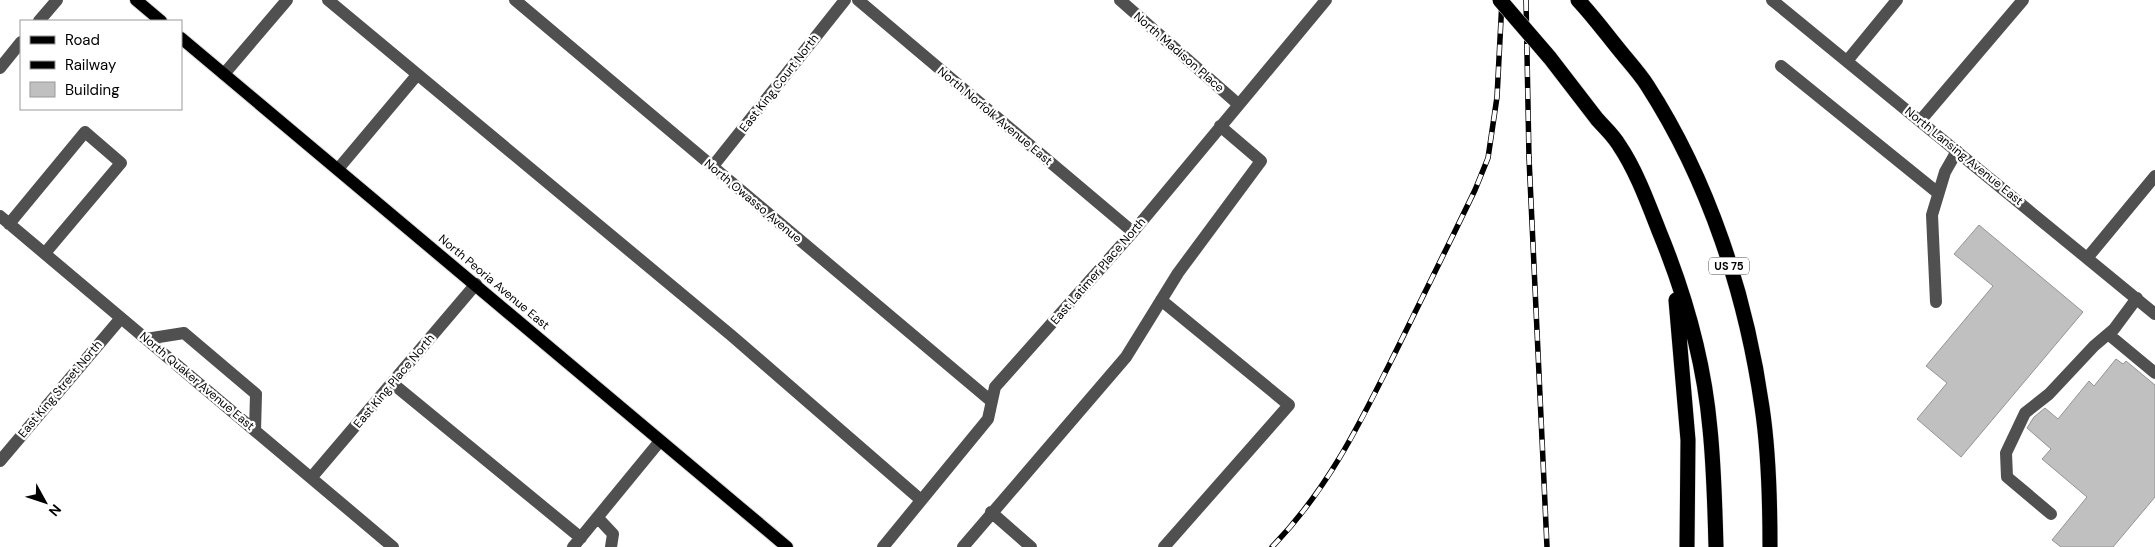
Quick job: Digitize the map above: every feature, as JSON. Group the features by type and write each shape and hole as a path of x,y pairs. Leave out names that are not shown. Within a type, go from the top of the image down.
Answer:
{"highway":[{"path":"1500,0 1550,58 1619,145 1646,199 1673,266 1691,324 1704,384 1710,427 1716,547"},
{"name":"US 75","path":"1578,0 1595,18 1651,92 1698,182 1721,238 1751,347 1762,408 1770,547"},
{"path":"1673,266 1688,440 1687,547"}],"main road":[{"path":"136,0 160,20"},
{"name":"North Peoria Avenue East","path":"182,39 787,547"}],"street":[{"path":"40,20 57,0"},
{"path":"224,74 287,0"},
{"path":"328,0 732,336 920,500"},
{"name":"North Owasso Avenue","path":"515,0 991,401"},
{"name":"East King Court North","path":"713,166 845,0"},
{"name":"North Norfolk Avenue East","path":"858,0 1133,232"},
{"name":"North Madison Place","path":"1120,0 1238,104"},
{"name":"East Latimer Place North","path":"883,547 988,419 995,386 1133,232 1326,0"},
{"path":"1847,61 1897,0"},
{"path":"1920,121 2023,0"},
{"name":"North Lansing Avenue East","path":"1776,1 2155,314"},
{"path":"0,68 5,52 20,43"},
{"path":"1781,66 1938,193"},
{"path":"338,169 417,75"},
{"path":"963,547 991,512 1126,357 1178,273 1261,161 1220,126"},
{"path":"5,220 85,132 121,163 44,253"},
{"path":"1936,302 1932,214 1945,172 1957,151"},
{"path":"2088,257 2155,176"},
{"name":"North Quaker Avenue East","path":"5,220 393,547"},
{"name":"East King Place North","path":"311,478 476,284"},
{"path":"2051,514 2007,477 2006,454 2024,413 2049,394 2094,346 2114,329 2137,298"},
{"path":"1161,300 1289,405 1164,547"},
{"name":"East King Street North","path":"0,461 121,318"},
{"path":"146,339 184,333 256,394 255,431"},
{"path":"2108,334 2155,373"},
{"path":"392,383 577,542 660,441"},
{"path":"991,512 1031,547"},
{"path":"598,518 613,534 611,547"}],"building":[{"path":"1979,225 2083,312 1961,457 1917,419 1947,383 1926,366 1993,286 1954,254"},
{"path":"2116,359 2123,364 2126,361 2155,385 2155,497 2113,547 2061,547 2052,540 2087,497 2042,459 2051,449 2027,428 2034,417 2045,408 2058,419 2089,381 2094,386"}],"railway":[{"path":"1272,547 1310,502 1342,454 1396,351 1475,190 1488,158 1497,97 1502,0"},
{"path":"1526,0 1529,158 1547,547"}]}
